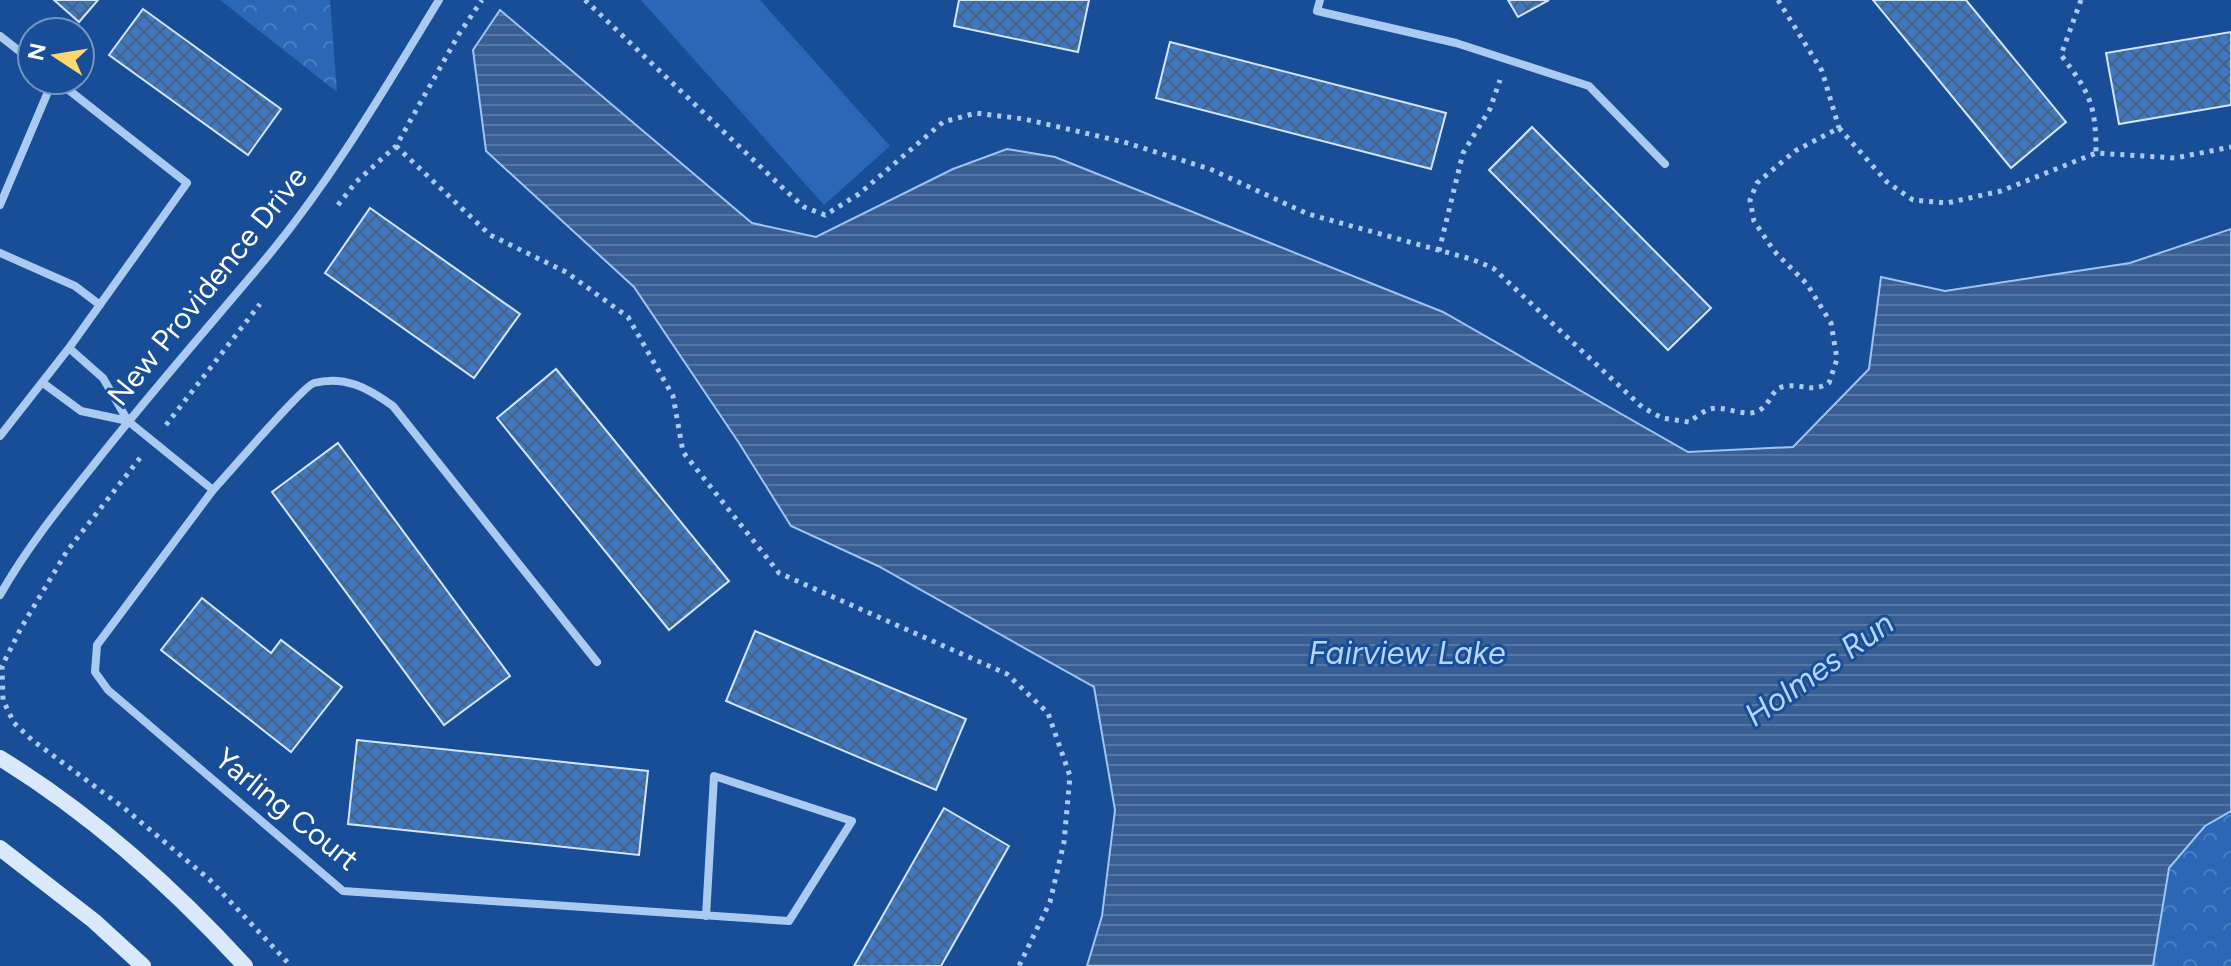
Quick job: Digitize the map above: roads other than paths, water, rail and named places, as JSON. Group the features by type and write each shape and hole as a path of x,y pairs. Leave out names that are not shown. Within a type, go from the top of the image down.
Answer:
{"main road":[{"path":"0,758 54,795 133,857 200,916 245,966"},
{"path":"0,848 94,921 143,966"}],"street":[{"name":"New Providence Drive","path":"0,595 43,529 128,421 264,260 319,187 371,113 439,0"},
{"path":"1320,0 1317,11 1456,43 1589,86 1665,164"},
{"path":"0,36 16,48"},
{"path":"0,205 48,96"},
{"path":"0,436 69,348 187,183 76,96"},
{"path":"0,253 75,286 100,305"},
{"path":"69,348 103,378 128,421 213,490"},
{"name":"Yarling Court","path":"597,662 393,406 369,389 341,379 310,384 213,490 97,645 95,672 108,690 343,891 706,916 789,921 852,821 714,776 706,916"},
{"path":"43,383 81,411 128,421"}],"water":[{"name":"Fairview Lake","path":"500,10 752,223 816,237 953,169 1007,149 1055,157 1443,312 1688,452 1793,447 1869,369 1881,277 1945,291 2130,263 2231,229 2231,811 2205,826 2169,868 2153,966 1087,966 1102,916 1115,810 1094,687 878,566 791,526 634,287 486,151 473,50"}],"water label":[{"name":"Holmes Run","path":"1819,669"}]}
